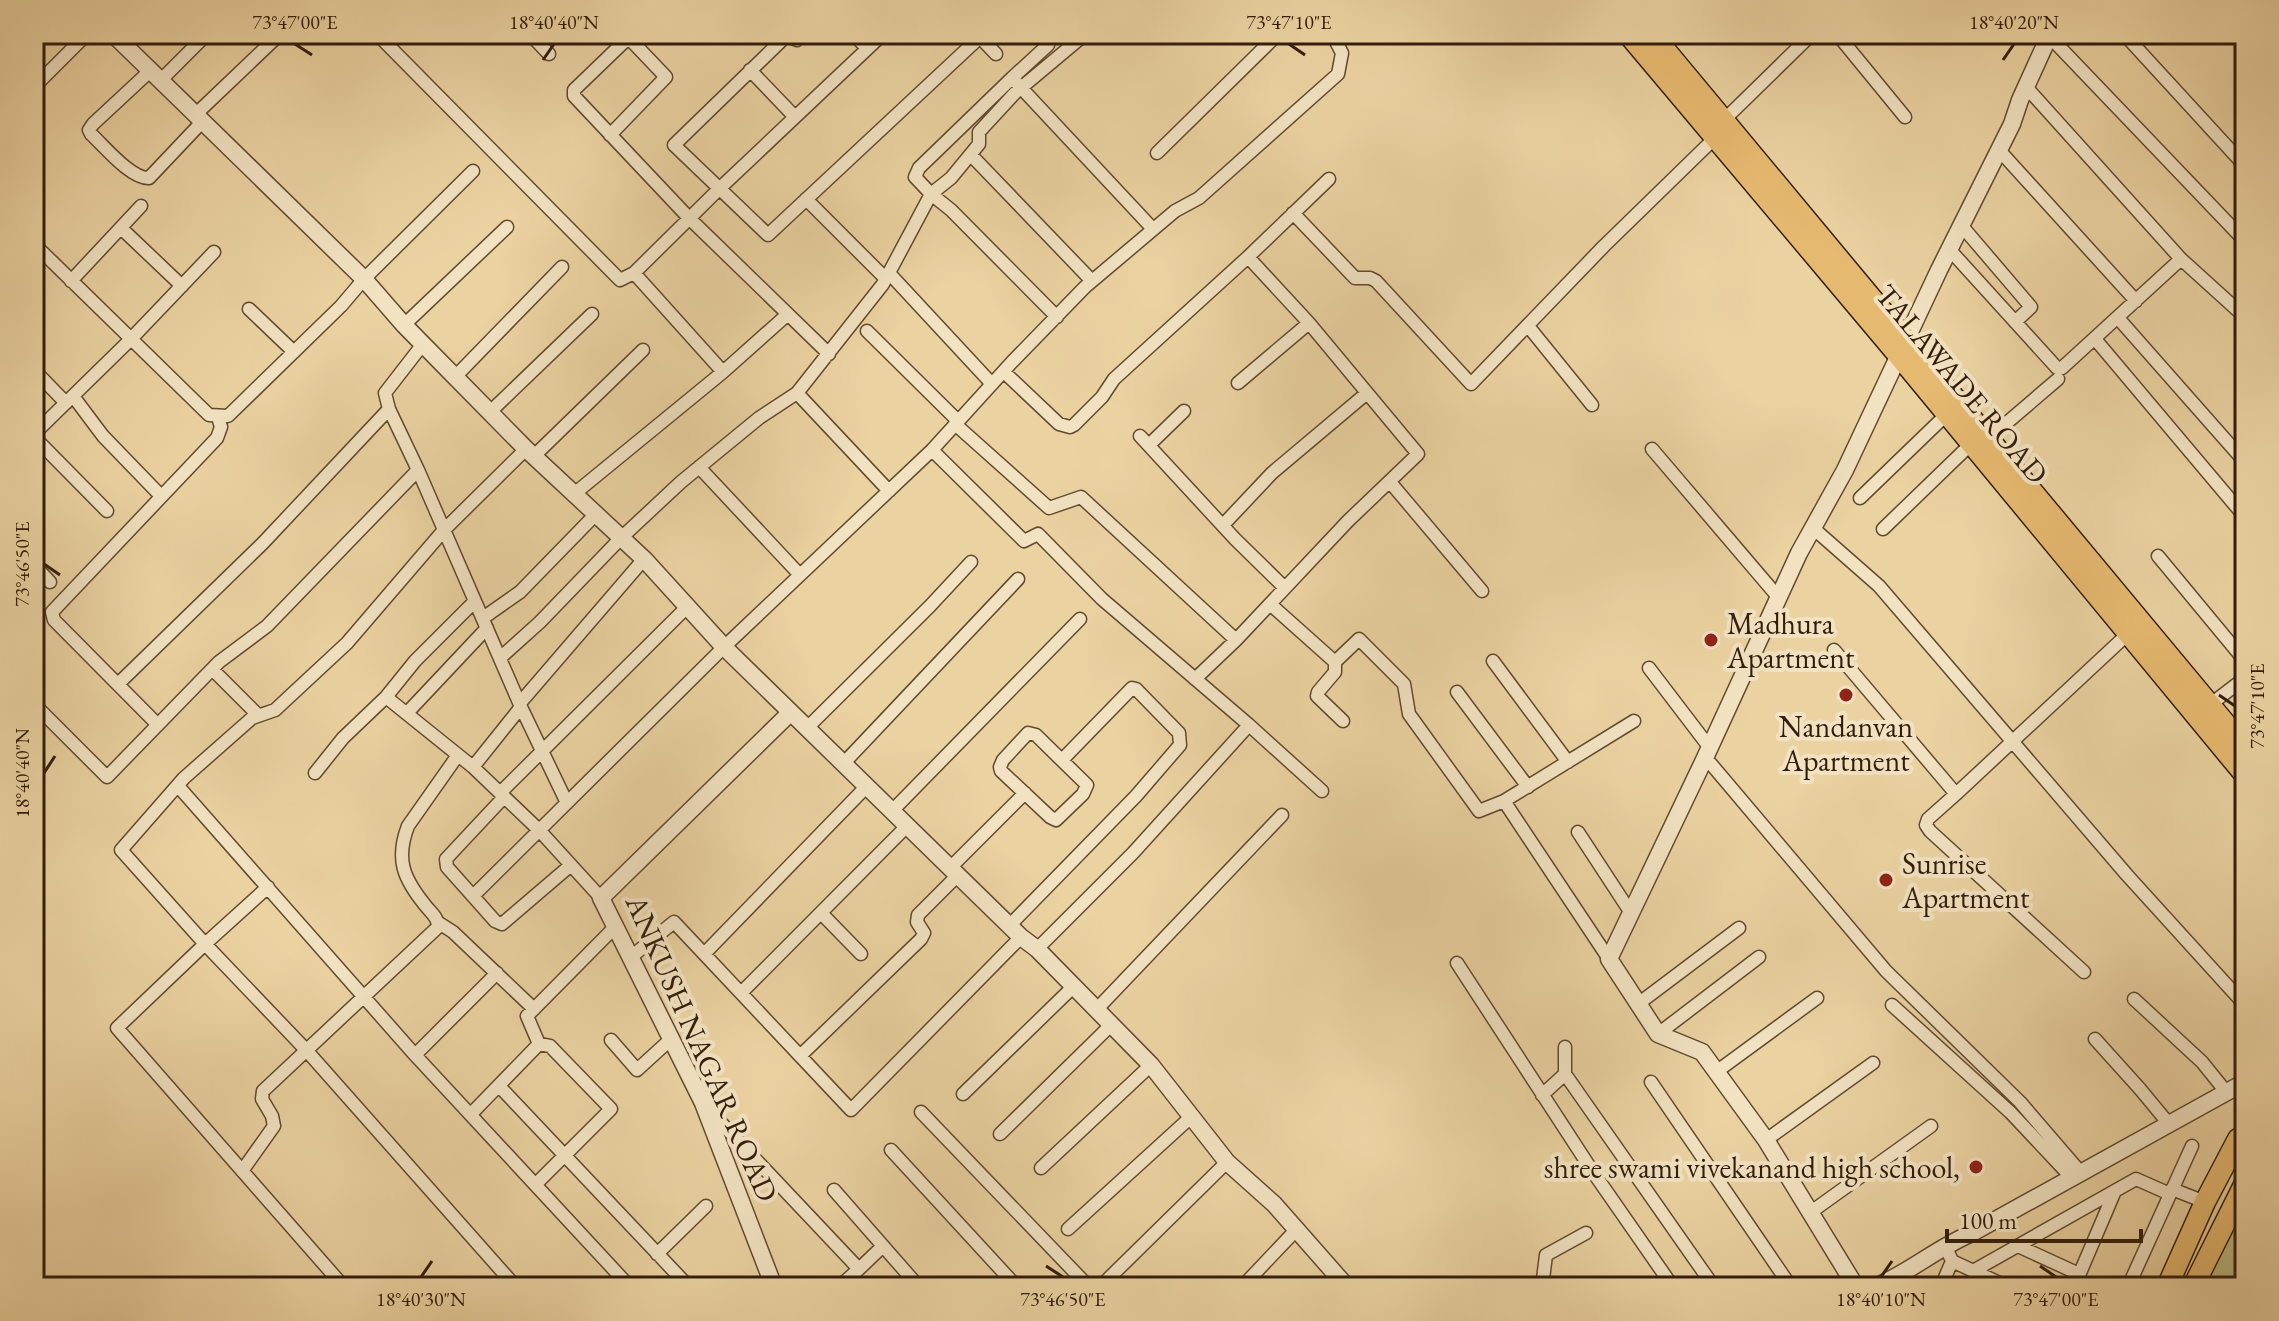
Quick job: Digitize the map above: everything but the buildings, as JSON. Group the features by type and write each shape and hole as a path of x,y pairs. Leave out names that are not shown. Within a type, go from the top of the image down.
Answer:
{"main road":[{"name":"TALAWADE ROAD","path":"1637,35 1722,127 2135,627 2245,775"},
{"name":"TALAWADE ROAD","path":"1903,347 1947,414 1980,440"},
{"name":"TALAWADE ROAD","path":"2135,627 2211,704 2245,747"},
{"path":"2167,1287 2205,1202 2238,1139 2245,1135"},
{"path":"2193,1287 2245,1183"}],"street":[{"path":"34,87 87,34"},
{"path":"113,34 364,279 404,325 530,453 644,559 724,647 790,713 1015,932 1037,949 1151,1065 1227,1162 1274,1204 1347,1287"},
{"path":"207,34 89,130 133,173 145,179 280,34"},
{"path":"377,34 620,280 634,273 883,34"},
{"path":"530,34 549,54"},
{"path":"853,34 867,48"},
{"path":"1157,153 1278,34"},
{"path":"473,896 724,647 932,450 1092,281 1175,211 1199,198 1338,74 1342,53 1332,34"},
{"path":"1293,213 1355,278 1376,281 1471,384 1812,34"},
{"path":"1837,34 1905,117"},
{"path":"2124,34 2245,166"},
{"path":"1609,959 1779,598 1845,470 1949,249 2012,124 2049,35 2245,241"},
{"path":"610,135 666,77 626,36 573,93 578,103 690,219 829,354"},
{"path":"797,40 787,36 674,145 768,235 978,36 996,54"},
{"path":"1057,317 917,180 915,174 1017,83 1083,36"},
{"path":"500,658 540,622 621,538 699,467 759,418 797,393 888,276 931,194 951,178 971,155 979,144 979,132 1048,45"},
{"path":"750,70 795,117"},
{"path":"1017,83 1153,229"},
{"path":"2024,94 2181,259 2245,317"},
{"path":"1999,150 2136,301"},
{"path":"971,155 1092,281"},
{"path":"34,244 209,415 228,416 473,171"},
{"path":"1004,372 1059,424 1070,427 1102,397 1114,379 1329,179"},
{"path":"806,199 888,276 992,384"},
{"path":"71,281 141,206"},
{"path":"1961,225 2031,307 2015,322"},
{"path":"404,325 507,227"},
{"path":"121,228 182,286"},
{"path":"1949,249 2057,368 2062,368 2095,339 2181,259"},
{"path":"107,511 34,436 214,252"},
{"path":"1195,679 1418,454 1309,323 1248,257"},
{"path":"455,377 562,267"},
{"path":"634,273 723,372"},
{"path":"249,309 294,352"},
{"path":"490,412 592,314"},
{"path":"574,494 723,372 788,314"},
{"path":"2118,318 2245,462"},
{"path":"1238,383 1309,323"},
{"path":"1528,326 1592,405"},
{"path":"867,331 957,422 1049,508 1081,497 1236,640"},
{"path":"2095,339 2245,517"},
{"path":"423,344 385,393 389,409 567,803"},
{"path":"516,1287 307,1051 121,850 184,778 252,718 275,710 347,643 444,530 643,350"},
{"path":"34,370 69,400 161,496"},
{"path":"1883,529 1980,440 2058,379"},
{"path":"797,393 889,491"},
{"path":"1223,525 1272,473 1367,393"},
{"path":"118,684 263,543 389,409"},
{"path":"1184,411 1144,441 1285,588"},
{"path":"1860,498 1947,414"},
{"path":"158,725 54,620 52,612 217,438 221,427 218,417"},
{"path":"1652,449 1779,598"},
{"path":"932,450 1024,541 1038,534 1102,599 1322,791"},
{"path":"699,467 800,575"},
{"path":"34,704 107,777 219,662 267,626 418,470"},
{"path":"1390,482 1482,591"},
{"path":"407,713 485,623 511,601 596,514"},
{"path":"1813,528 1879,586 2127,875 2245,1005"},
{"path":"2158,556 2245,661"},
{"path":"473,767 644,559"},
{"path":"807,728 971,562"},
{"path":"34,565 50,582"},
{"path":"843,764 1018,579"},
{"path":"315,773 343,738 386,697 415,661 475,601"},
{"path":"1270,604 1335,662"},
{"path":"571,865 502,924 495,921 447,867 446,859 543,752 687,607"},
{"path":"892,811 1080,619"},
{"path":"2084,972 1926,825 1928,819 2135,627"},
{"path":"1343,721 1317,696 1335,672 1335,662 1359,639 1404,684 1409,714 1479,811 1504,801 1634,721"},
{"path":"1834,650 1956,794"},
{"path":"1493,661 1568,762"},
{"path":"1649,668 1711,764 1886,971 2020,1102 2076,1175"},
{"path":"213,670 258,715"},
{"path":"2211,704 2245,678"},
{"path":"631,957 674,922 851,1110 1136,796 1180,745 1181,739 1175,727 1132,688 1062,760"},
{"path":"1457,692 1528,787"},
{"path":"386,697 473,767 540,831 601,898"},
{"name":"ANKUSH NAGAR ROAD","path":"774,1287 703,1103 601,898 790,713"},
{"path":"1037,949 1133,853 1249,725"},
{"path":"1028,733 1036,735 1087,785 1083,794 1058,819 1053,820 1025,793 1000,767 1028,733"},
{"path":"458,755 408,826 403,837 403,870 409,885 439,923 453,932 534,1009"},
{"path":"178,786 415,1055 630,1287"},
{"path":"704,954 867,786"},
{"path":"800,1056 921,939 924,933 917,922 918,915 1025,793"},
{"path":"1504,801 1658,1034 1702,1052 1766,1140 1856,1287"},
{"path":"1096,1010 1282,815"},
{"path":"741,993 908,825"},
{"path":"1578,832 1631,913"},
{"path":"268,887 117,1028 344,1287"},
{"path":"821,913 861,954"},
{"path":"242,1171 274,1126 261,1095 433,933 439,923"},
{"path":"539,1044 527,1016 616,926"},
{"path":"1638,1004 1739,928"},
{"path":"1658,1034 1759,957"},
{"path":"1457,963 1542,1095 1673,1287"},
{"path":"415,1055 497,973"},
{"path":"963,1094 1073,987"},
{"path":"1716,1072 1817,998"},
{"path":"2134,999 2202,1062 2227,1093"},
{"path":"1892,1005 2076,1175"},
{"path":"1000,1134 1111,1025"},
{"path":"611,1040 637,1070 671,1039"},
{"path":"2095,1039 2169,1124"},
{"path":"471,1114 539,1044"},
{"path":"536,1184 611,1109 550,1046 539,1044"},
{"path":"1565,1047 1565,1074 1714,1287"},
{"path":"1766,1140 1873,1063"},
{"path":"1041,1168 1151,1065"},
{"path":"1542,1095 1565,1074"},
{"path":"1651,1082 1791,1287"},
{"path":"1875,1287 1901,1282 1945,1245 2245,1082"},
{"path":"499,1086 689,1287"},
{"path":"703,1103 859,1269"},
{"path":"921,1112 1089,1287"},
{"path":"1068,1229 1191,1117"},
{"path":"1811,1212 1931,1126"},
{"path":"2128,1287 2192,1146"},
{"path":"891,1150 1017,1287"},
{"path":"1100,1287 1227,1162"},
{"path":"1973,1271 2136,1179 2205,1202"},
{"path":"834,1190 919,1287"},
{"path":"2074,1287 2115,1191"},
{"path":"657,1254 706,1206"},
{"path":"1242,1287 1296,1230"},
{"path":"1542,1287 1546,1255 1586,1233"},
{"path":"1945,1245 1952,1261 1973,1271 1988,1283 2008,1287"},
{"path":"839,1287 883,1246"},
{"path":"2018,1246 2079,1274"},
{"path":"1941,1287 1952,1261"}],"shaded area":[{"path":"2245,1185 2245,1287 2198,1287"}],"place":[{"name":"Madhura Apartment","path":"1711,640"},
{"name":"Nandanvan Apartment","path":"1846,695"},
{"name":"Sunrise Apartment","path":"1886,880"},
{"name":"shree swami vivekanand high school,","path":"1976,1167"}]}
